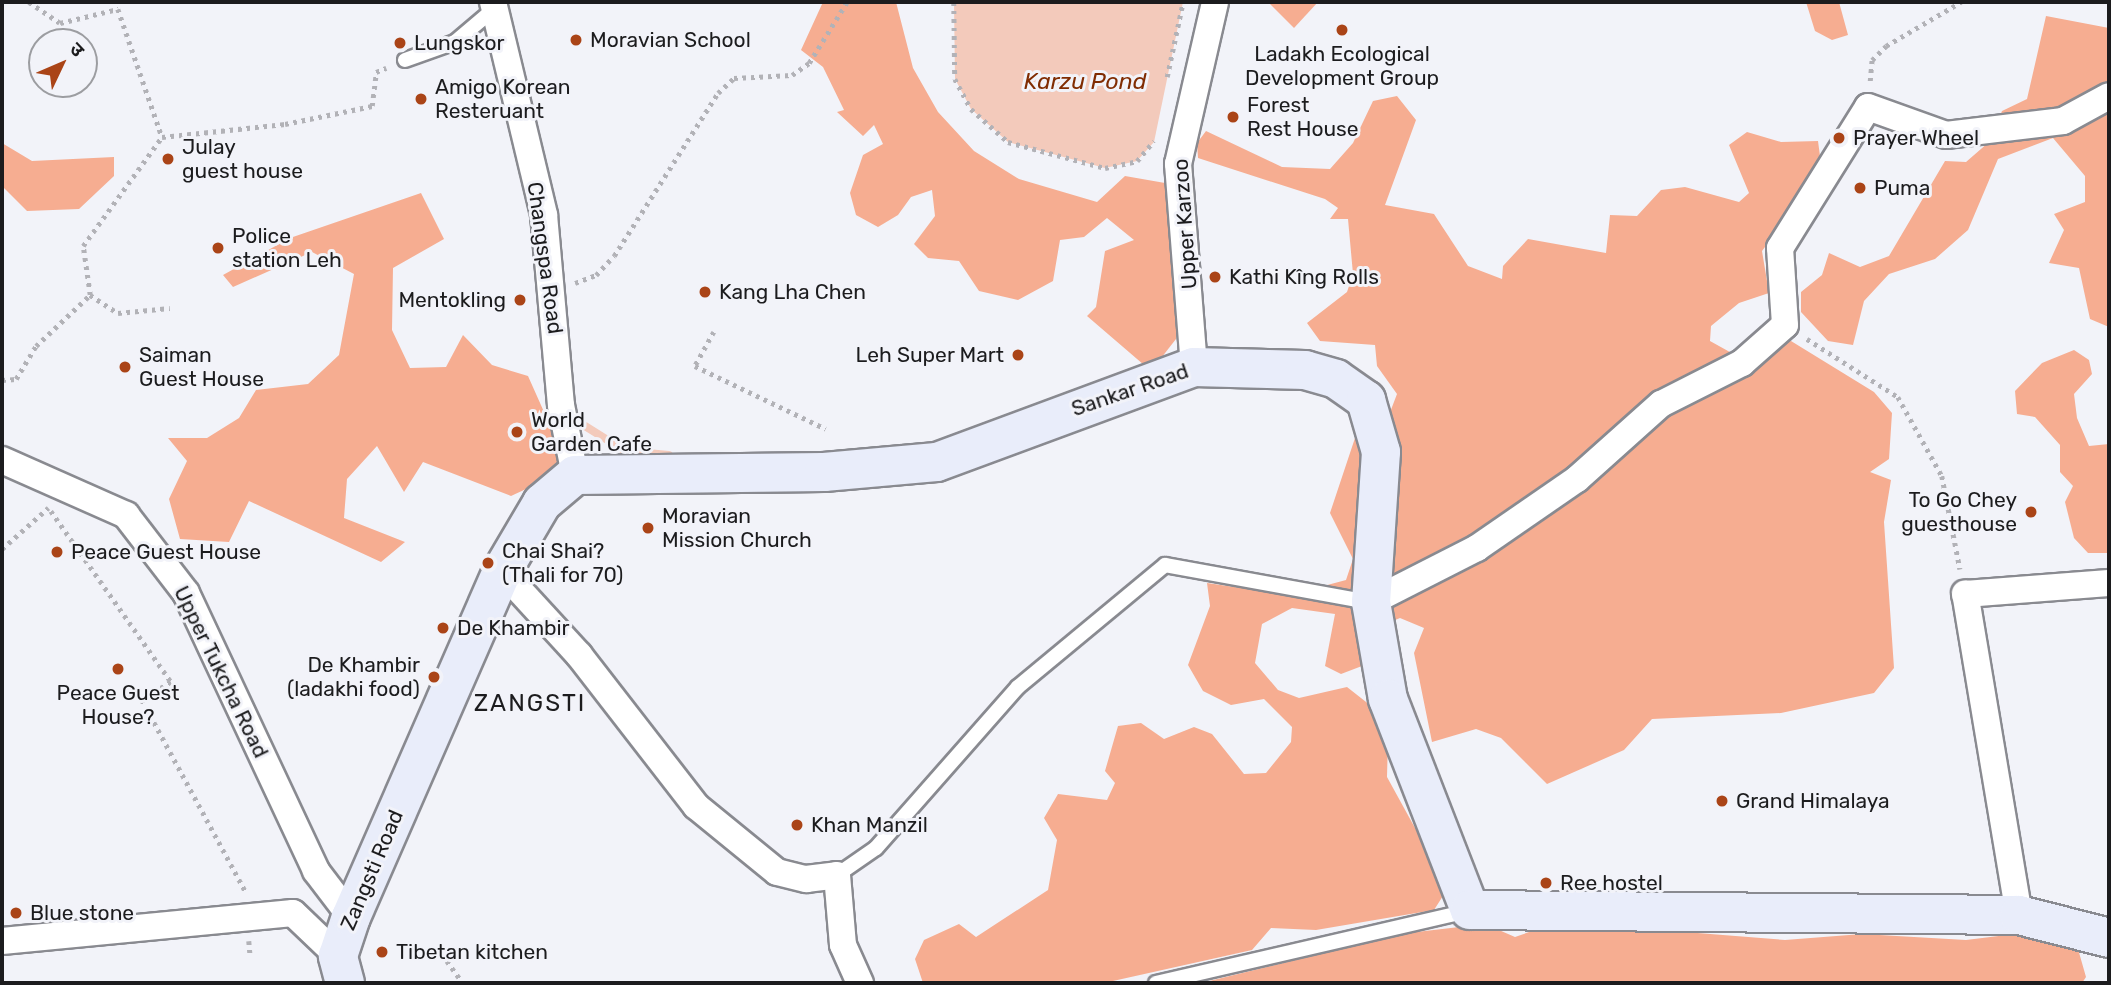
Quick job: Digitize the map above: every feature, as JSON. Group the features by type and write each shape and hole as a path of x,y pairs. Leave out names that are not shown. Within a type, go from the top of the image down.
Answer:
{"main road":[{"name":"Sankar Road","path":"575,475 824,472 937,462 1194,367 1305,370 1336,379 1366,400 1381,452 1371,602 1388,699 1470,910"},
{"name":"Zangsti Road","path":"342,970 351,917 415,791 502,571 542,503 575,475"},
{"path":"1470,910 2019,915 2109,937"}],"street":[{"name":"Upper Karzoo","path":"1194,367 1178,164 1214,2"},
{"name":"Changspa Road","path":"493,5 544,215 555,291 561,405 575,475"},
{"path":"1371,602 1477,548 1577,479 1661,404 1742,363 1785,325 1780,248 1868,107 1946,135 2063,121 2109,96"},
{"name":"Upper Tukcha Road","path":"2,460 67,486 126,515 186,593 316,871 351,917"},
{"path":"502,571 579,655 634,733 696,806 777,872 806,879 837,876 843,945 860,983"},
{"path":"2019,915 1965,594 2109,583"},
{"name":"Zangsti Road","path":"2,941 293,913 342,970"}],"lane":[{"path":"405,60 456,42 493,5"},
{"path":"837,876 876,848 1018,687 1165,565 1371,602"},
{"path":"1156,983 1470,910"}],"path":[{"path":"29,2 61,23 118,9 162,137"},
{"path":"555,291 596,275 614,256 718,93 734,78 792,75 809,63 848,2"},
{"path":"954,2 955,79 971,108 1007,142 1105,168 1137,161 1157,129"},
{"path":"1164,92 1183,2"},
{"path":"1868,107 1872,60 1961,2"},
{"path":"170,309 118,313 90,295 83,246 162,137 285,124 372,106 376,72 405,60"},
{"path":"2,380 16,379 36,346 90,295"},
{"path":"1785,325 1898,397 1942,476 1965,594"},
{"path":"714,332 695,366 826,429"},
{"path":"2,549 49,508 67,486"},
{"path":"49,508 171,682 142,700 259,915"},
{"path":"446,961 463,983"}],"shaded area":[{"path":"823,2 896,2 913,68 938,112 974,151 1019,179 1097,202 1125,176 1165,183 1180,307 1176,339 1151,371 1087,316 1096,307 1105,251 1134,240 1107,218 1084,237 1060,240 1053,281 1018,300 979,291 959,261 928,258 914,244 935,216 932,190 911,197 898,215 878,227 856,215 850,193 863,155 883,144 874,125 863,136 837,112 844,110 823,67 801,50"},
{"path":"1268,2 1318,2 1294,28"},
{"path":"1806,2 1839,2 1848,35 1832,40 1815,31"},
{"path":"2046,16 2109,28 2109,327 2090,319 2079,268 2049,263 2064,230 2054,214 2085,202 2085,176 2053,138 1998,159 1968,230 1935,259 1889,274 1864,301 1853,345 1828,341 1801,312 1801,292 1822,275 1829,253 1860,267 1889,256 1945,161 1966,162 1989,142 2002,111 2027,99"},
{"path":"1397,96 1416,120 1385,205 1434,214 1468,266 1502,279 1503,266 1528,239 1606,253 1610,215 1637,216 1661,190 1685,187 1739,202 1749,193 1729,145 1747,132 1781,142 1818,141 1822,171 1762,251 1769,293 1739,303 1711,326 1710,341 1737,356 1791,341 1874,392 1892,413 1889,459 1870,472 1891,480 1884,522 1894,668 1874,693 1781,713 1652,719 1624,750 1547,784 1501,738 1476,729 1432,742 1414,653 1424,628 1400,618 1361,634 1362,666 1341,674 1325,666 1335,614 1292,608 1262,624 1255,663 1278,690 1299,698 1347,687 1375,709 1388,739 1387,777 1448,888 1434,910 1316,930 1271,928 1252,950 1104,983 923,983 915,959 924,940 959,924 976,937 1048,890 1057,840 1044,818 1058,794 1107,800 1115,783 1105,771 1118,726 1141,723 1164,739 1194,727 1212,734 1244,774 1266,773 1291,742 1292,727 1264,699 1231,705 1203,691 1188,665 1210,606 1207,583 1290,595 1346,580 1353,559 1330,513 1359,426 1389,415 1397,394 1377,366 1375,345 1320,341 1307,323 1347,292 1353,274 1348,219 1330,219 1338,208 1325,199 1198,158 1197,143 1206,131 1282,167 1330,169 1353,143 1373,101"},
{"path":"2,143 32,161 114,157 114,176 79,209 27,211 2,186"},
{"path":"421,193 444,239 393,268 392,330 410,368 446,367 463,335 492,365 528,376 561,450 554,476 511,496 423,462 404,492 377,446 347,479 344,518 405,542 381,562 249,501 229,542 180,539 169,499 187,461 168,438 207,438 239,418 256,390 308,384 339,355 354,274 312,252 233,287 223,275 290,238"},
{"path":"2074,350 2089,360 2092,374 2074,394 2077,418 2089,446 2109,444 2108,553 2088,553 2074,538 2065,502 2073,486 2060,472 2060,445 2035,417 2017,414 2015,391 2042,363"},
{"path":"1558,922 1785,940 1862,934 1966,940 2031,932 2078,949 2086,977 2082,983 1201,983 1408,933 1485,924 1515,937"}],"water":[{"name":"Karzu Pond","path":"954,2 1183,2 1154,142 1137,161 1105,168 1008,142 971,109 955,79"}],"waterway":[{"path":"585,426 625,451 669,455"}],"place":[{"name":"Ladakh Ecological Development Group","path":"1342,30"},
{"name":"Moravian School","path":"576,40"},
{"name":"Lungskor","path":"400,43"},
{"name":"Amigo Korean Resteruant","path":"421,99"},
{"name":"Forest Rest House","path":"1233,117"},
{"name":"Prayer Wheel","path":"1839,138"},
{"name":"Julay guest house","path":"168,159"},
{"name":"Puma","path":"1860,188"},
{"name":"Police station Leh","path":"218,248"},
{"name":"Kathi Kîng Rolls","path":"1215,277"},
{"name":"Kang Lha Chen","path":"705,292"},
{"name":"Mentokling","path":"520,300"},
{"name":"Leh Super Mart","path":"1018,355"},
{"name":"Saiman Guest House","path":"125,367"},
{"name":"World Garden Cafe","path":"517,432"},
{"name":"To Go Chey guesthouse","path":"2031,512"},
{"name":"Moravian Mission Church","path":"648,528"},
{"name":"Peace Guest House","path":"57,552"},
{"name":"Chai Shai? (Thali for 70)","path":"488,563"},
{"name":"De Khambir","path":"443,628"},
{"name":"Peace Guest House?","path":"118,669"},
{"name":"De Khambir (ladakhi food)","path":"434,677"},
{"name":"Grand Himalaya","path":"1722,801"},
{"name":"Khan Manzil","path":"797,825"},
{"name":"Ree hostel","path":"1546,883"},
{"name":"Blue stone","path":"16,913"},
{"name":"Tibetan kitchen","path":"382,952"}],"district":[{"name":"ZANGSTI","path":"530,704"}]}
